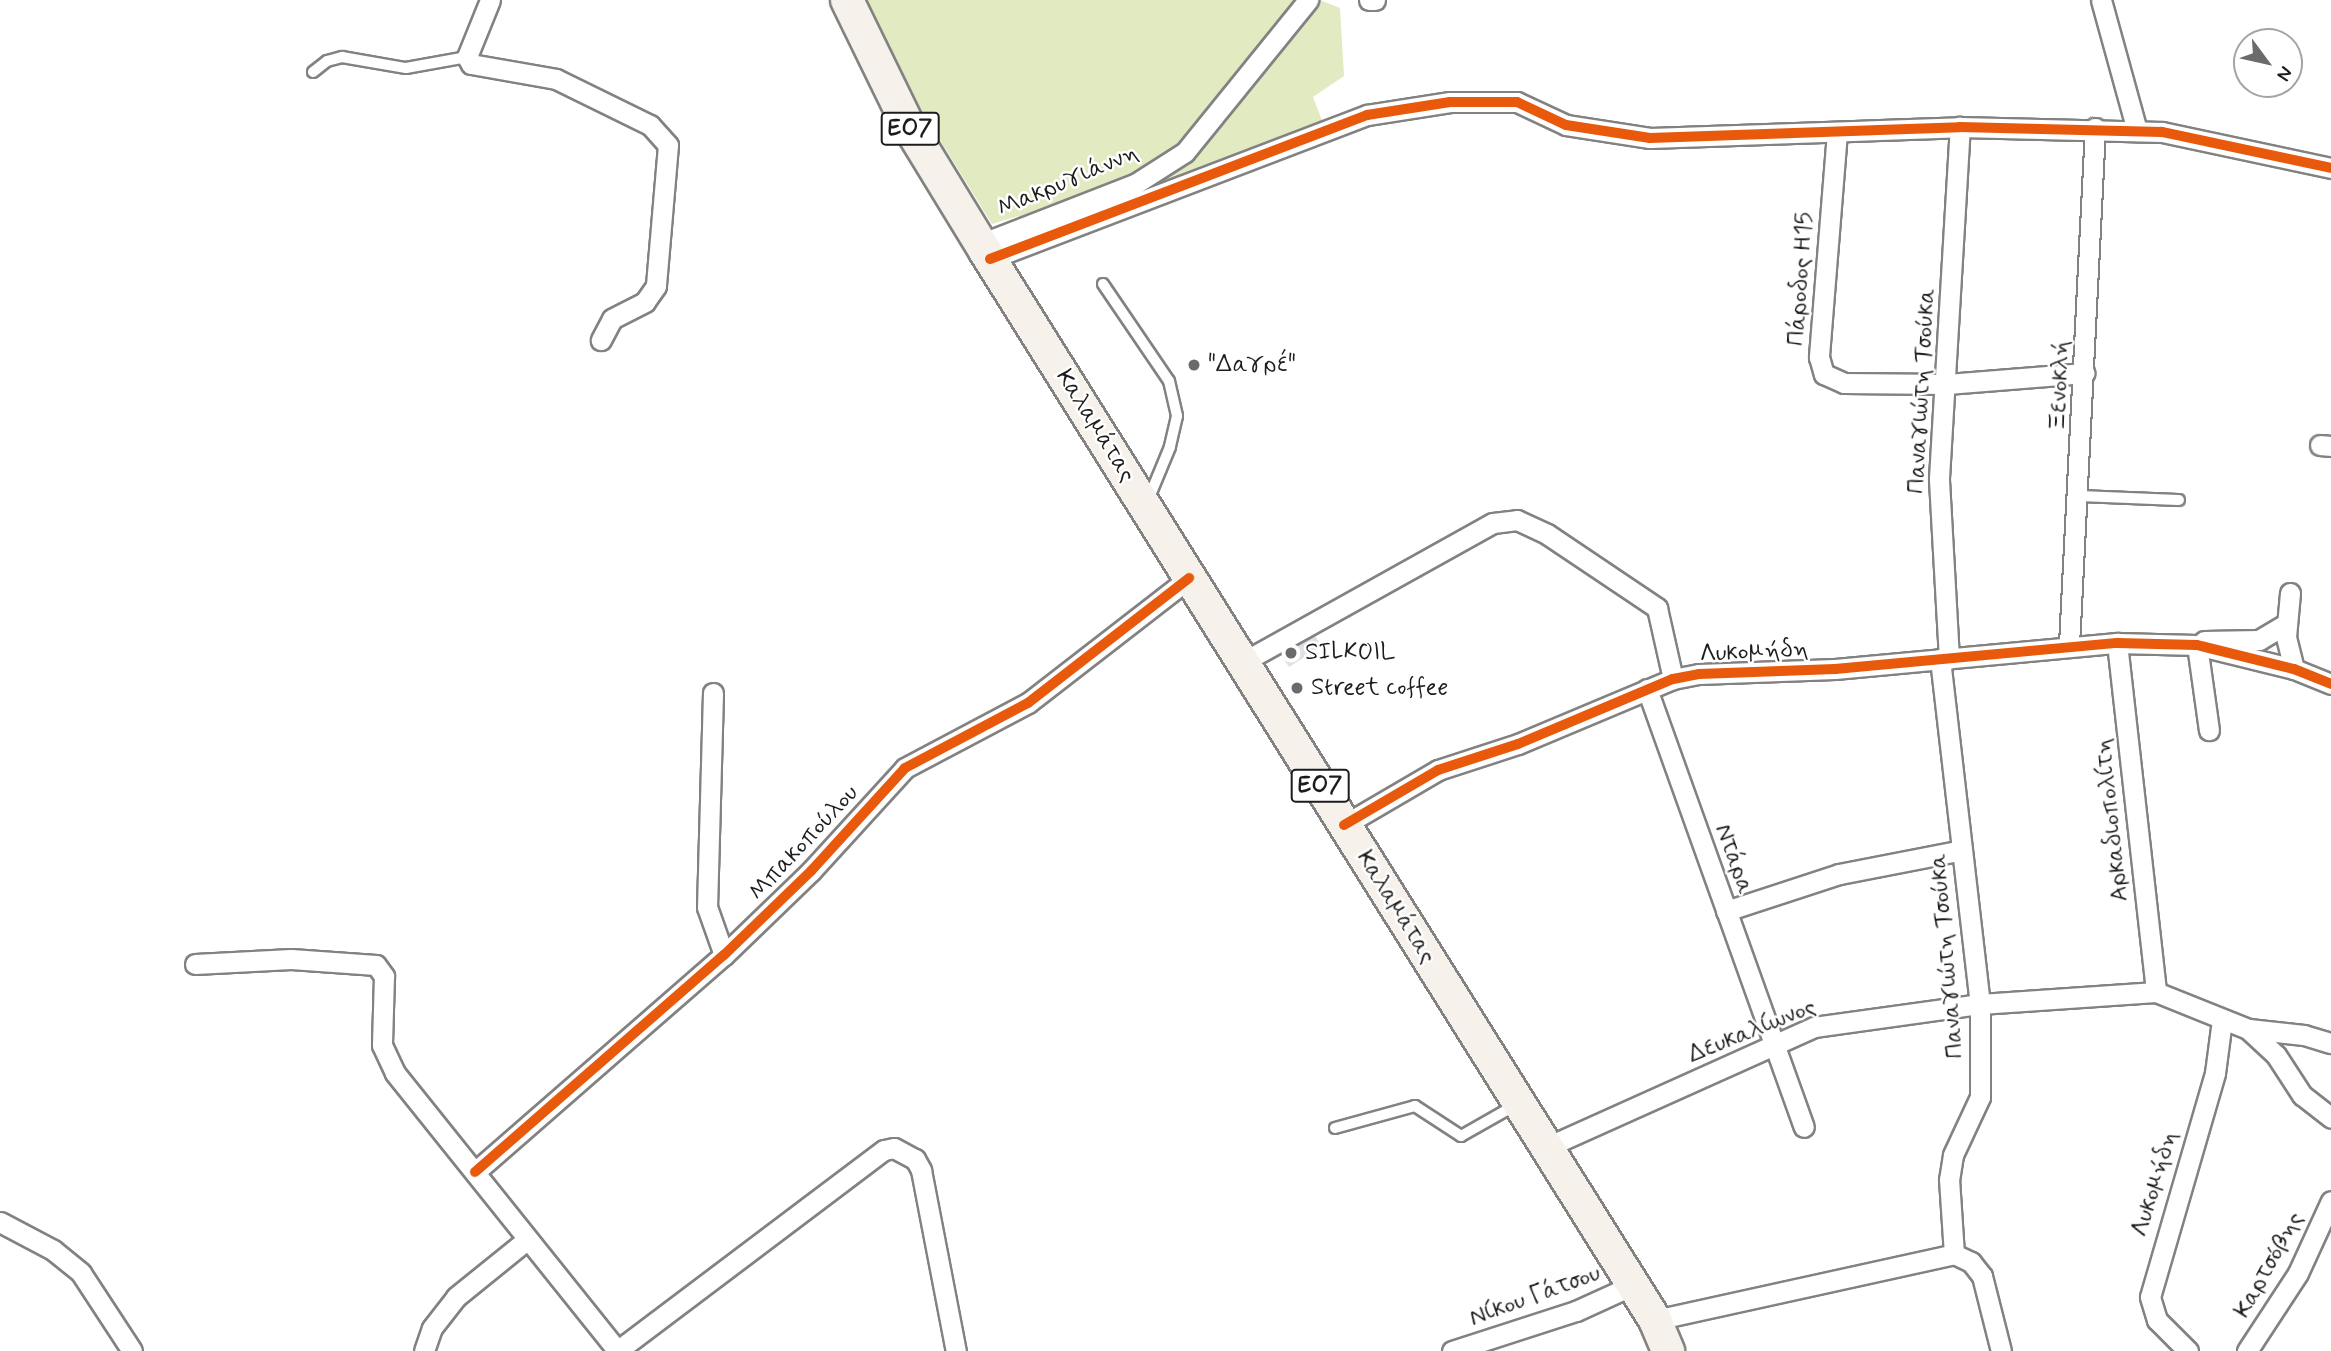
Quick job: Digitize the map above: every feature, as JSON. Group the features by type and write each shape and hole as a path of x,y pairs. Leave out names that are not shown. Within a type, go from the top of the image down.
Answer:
{"main road":[{"name":"ΕΟ7","path":"842,1 891,93 985,251"},
{"name":"Καλαμάτας","path":"985,251 1655,1320 1668,1351"}],"street":[{"path":"490,0 467,57 471,64 556,79 650,125 668,145 656,286 645,302 612,319 601,340"},
{"name":"Μακρυγιάννη","path":"985,251 1135,184 1185,152 1308,0"},
{"path":"1369,0 1375,0"},
{"path":"2101,0 2137,131"},
{"path":"985,251 1367,115 1411,106 1517,102 1577,128 1650,138 1960,127 2095,128 2137,131 2331,168"},
{"name":"Παναγιώτη Τσούκα","path":"1954,1254 1949,1179 1953,1155 1980,1097 1980,1004 1944,659 1939,478 1947,384 1960,127"},
{"name":"Ξενοκλή","path":"2069,645 2079,496 2095,128"},
{"name":"Πάροδος Η15","path":"1837,132 1820,368 1833,381 1947,384 2085,373"},
{"name":"Λυκομήδη","path":"1242,662 1493,523 1517,520 1548,534 1657,608 1673,679"},
{"name":"Μπακοπούλου","path":"475,1172 724,954 811,871 905,768 1028,703 1189,578"},
{"path":"2290,593 2286,624 2294,669"},
{"path":"2197,645 2211,638 2259,640 2286,624"},
{"name":"Αρκαδιοπολίτη","path":"2117,643 2156,992"},
{"name":"Λυκομήδη","path":"1345,825 1438,770 1553,730 1673,679 1944,659 2069,645 2197,645"},
{"path":"2197,645 2294,669 2331,684"},
{"path":"2197,645 2209,730"},
{"name":"Ντάρα","path":"1647,689 1804,1127"},
{"path":"713,693 707,907 724,954"},
{"path":"1726,911 1839,874 1962,850"},
{"path":"195,964 291,960 376,965 384,976 382,1038 389,1064 617,1351 884,1150 894,1148 915,1158 921,1170 956,1351"},
{"path":"2156,992 2248,1029 2304,1035 2331,1043"},
{"name":"Δευκαλίωνος","path":"1547,1147 1814,1027 1980,1004 2156,992"},
{"name":"Λυκομήδη","path":"2188,1351 2157,1320 2150,1297 2215,1073 2222,1020"},
{"path":"2248,1029 2276,1055 2302,1095 2331,1118"},
{"name":"Καρτσόβης","path":"2247,1351 2298,1273 2331,1201"},
{"path":"0,1222 53,1250 81,1273 132,1351"},
{"path":"424,1351 432,1328 456,1297 528,1239"},
{"path":"1655,1320 1954,1254 1971,1262 1982,1276 2000,1351"},
{"name":"Νίκου Γάτσου","path":"1452,1351 1576,1311 1633,1285"}],"lane":[{"path":"313,72 342,57 406,68 467,57"},
{"path":"1103,284 1169,382 1177,416 1160,475 1145,507"},
{"path":"2079,496 2179,500"},
{"path":"1335,1128 1415,1106 1461,1136 1520,1104"}],"green space":[{"path":"864,0 1320,0 1340,8 1344,76 1313,97 1325,128 1040,233 1018,216 992,224 894,66"}],"building":[{"path":"1315,636 1322,646 1289,667 1281,655"}],"cycle path":[{"path":"990,259 1367,115 1450,102 1517,102 1566,125 1650,138 1960,127 2162,132 2331,168"},
{"path":"475,1172 724,955 811,871 905,768 1028,703 1189,578"},
{"path":"1344,825 1438,770 1518,744 1673,679 1699,674 1835,669 2117,643 2197,645 2294,669 2331,684"}],"place":[{"name":"\"Δαγρέ\"","path":"1194,365"},
{"name":"SILKOIL","path":"1291,653"},
{"name":"Street coffee","path":"1297,688"}]}
